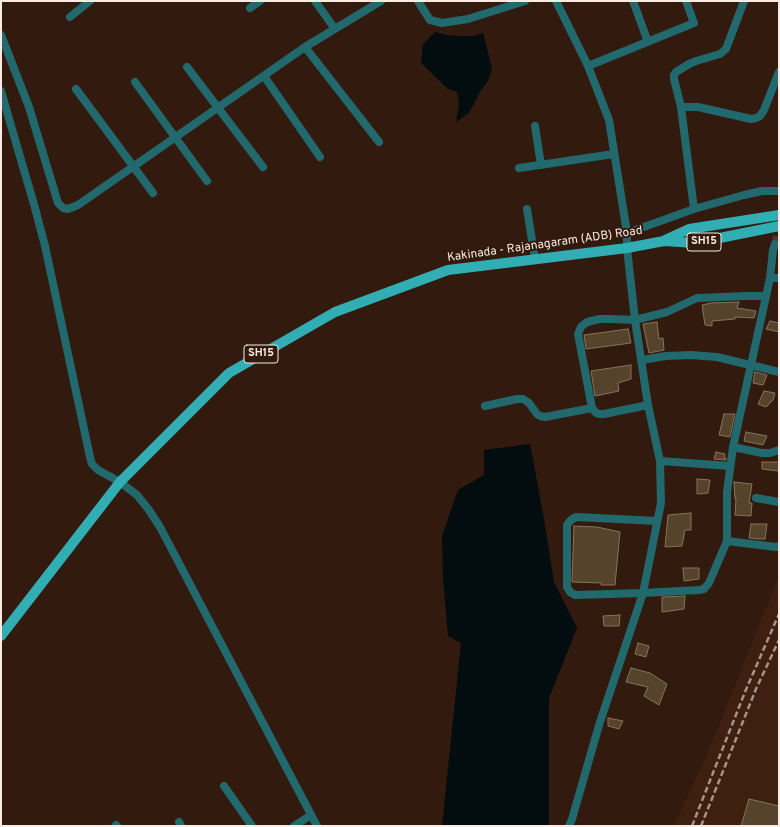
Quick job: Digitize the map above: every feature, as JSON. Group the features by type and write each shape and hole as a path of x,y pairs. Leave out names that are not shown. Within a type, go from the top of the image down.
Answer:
{"main road":[{"name":"SH15","path":"664,241 689,229 779,215"},
{"name":"Kakinada - Rajanagaram (ADB) Road","path":"1,636 120,482 229,373 335,312 448,270 627,248 664,241 695,244 779,226"}],"street":[{"path":"70,17 90,1"},
{"path":"250,8 260,1"},
{"path":"315,1 335,29"},
{"path":"1,35 29,107 58,203 63,208 68,209 78,205 305,47 381,1"},
{"path":"418,1 430,20 442,23 468,19 526,1"},
{"path":"556,1 588,66 608,115 628,233 627,248 635,320 648,405 660,461 661,503 643,593 600,722 569,826"},
{"path":"633,1 648,42"},
{"path":"588,66 694,23 686,1"},
{"path":"694,209 681,107 674,75 676,72 696,61 720,54 726,50 744,1"},
{"path":"305,47 379,142"},
{"path":"187,67 263,167"},
{"path":"681,107 698,107 751,119 756,118 760,116 764,110 779,72"},
{"path":"264,76 320,157"},
{"path":"135,82 207,181"},
{"path":"76,89 152,193"},
{"path":"1,91 45,246 92,464 98,470 120,482 137,495 160,527 317,826"},
{"path":"535,126 541,165"},
{"path":"519,168 614,154"},
{"path":"628,233 694,209 753,192 779,191"},
{"path":"527,209 535,259"},
{"path":"657,521 576,517 570,520 567,525 567,587 570,592 575,595 699,590 704,589 709,583 726,541 727,492 732,447 776,248"},
{"path":"770,278 779,278"},
{"path":"648,405 604,414 596,413 592,408 578,334 581,327 588,322 600,319 635,320 667,312 697,298 765,296"},
{"path":"642,360 666,356 691,355 717,357 779,372"},
{"path":"485,406 517,399 524,399 537,414 545,417 592,408"},
{"path":"732,447 762,453 779,450"},
{"path":"660,461 730,466"},
{"path":"756,498 779,502"},
{"path":"726,541 776,547 779,546"},
{"path":"224,786 252,826"},
{"path":"294,826 311,815"}],"shaded area":[{"path":"435,32 459,36 473,36 483,33 492,68 488,81 481,90 469,113 456,122 459,104 457,92 448,89 421,63 423,44"},
{"path":"530,444 554,582 577,628 549,698 549,826 442,826 461,643 448,636 443,578 442,536 458,490 484,475 484,450"},
{"path":"779,576 779,826 673,826 705,759"}],"building":[{"path":"739,302 737,308 756,311 754,318 735,317 735,319 712,321 712,326 705,325 702,305 711,303"},
{"path":"770,321 779,323 779,332 766,329"},
{"path":"657,322 659,339 663,338 664,350 649,353 643,324"},
{"path":"628,329 631,343 586,349 584,335"},
{"path":"631,365 631,379 618,383 619,391 595,396 591,371"},
{"path":"755,372 767,375 763,385 753,383"},
{"path":"764,391 775,393 773,400 766,407 758,404"},
{"path":"724,414 735,414 730,437 719,435"},
{"path":"746,432 767,436 763,445 744,441"},
{"path":"716,452 725,454 724,458 726,458 726,460 714,459"},
{"path":"762,462 779,462 778,471 762,469"},
{"path":"697,479 710,480 708,493 697,494"},
{"path":"734,482 752,484 749,503 752,503 751,516 735,515 736,499"},
{"path":"691,513 691,530 685,530 682,546 665,547 668,515"},
{"path":"751,524 767,524 765,539 749,538"},
{"path":"574,526 597,527 620,532 615,585 572,582"},
{"path":"683,568 699,568 699,579 684,581"},
{"path":"685,596 684,609 662,612 662,597"},
{"path":"620,615 619,626 604,626 603,616"},
{"path":"638,643 649,646 646,657 635,654"},
{"path":"631,668 650,673 667,684 659,705 644,696 648,687 626,682"},
{"path":"608,718 623,721 619,729 608,726"},
{"path":"749,799 779,806 779,826 741,826"}],"tunnel":[{"path":"775,244 779,230"}],"railway":[{"path":"692,826 745,692 779,614"},
{"path":"701,826 756,689 779,640"}]}
